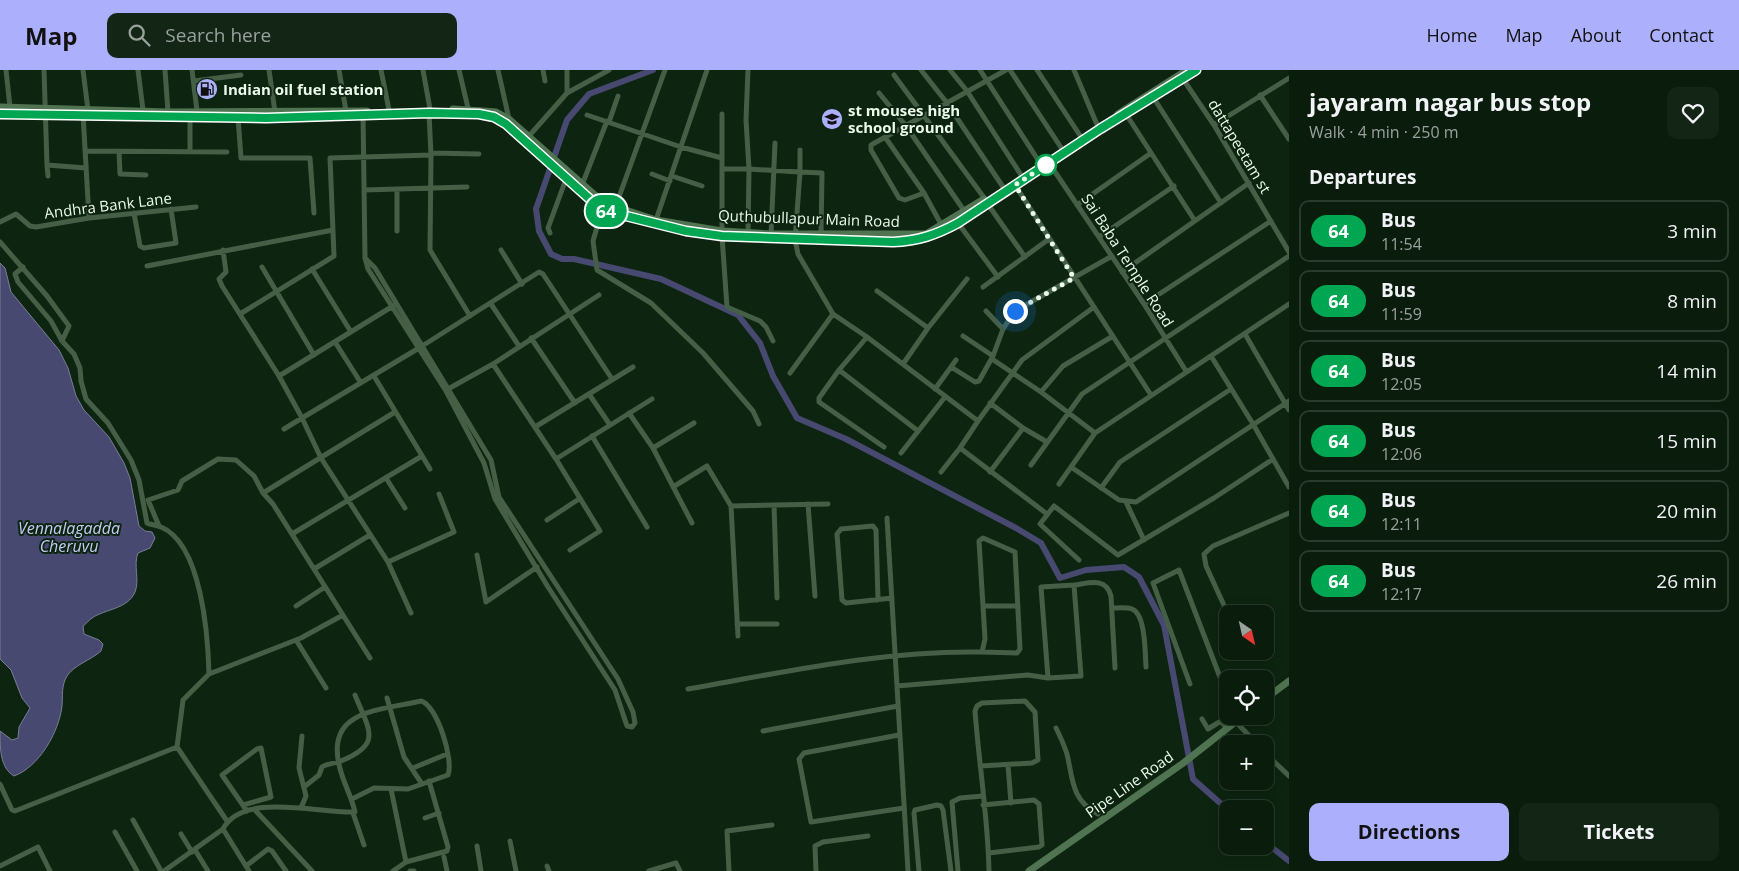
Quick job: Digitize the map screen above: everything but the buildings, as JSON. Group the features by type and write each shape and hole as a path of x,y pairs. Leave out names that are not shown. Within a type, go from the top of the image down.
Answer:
{"main road":[{"name":"Quthubullapur Main Road","path":"86,112 143,110 168,112 346,111 363,113 389,110 479,114 494,117 506,124 537,148 602,210 686,231 918,241 934,236 958,223 1003,187 1040,163 1051,160 1081,137 1184,74 1196,70"},
{"name":"Quthubullapur Main Road","path":"748,235 771,234 795,237 821,234 926,234 1015,185 1051,160 1154,97 1184,74"},
{"name":"Quthubullapur Main Road","path":"0,107 190,118 266,118 468,108 496,112 509,118 528,136 537,148"},
{"name":"Quthubullapur Main Road","path":"0,114 47,111"},
{"name":"Quthubullapur Main Road","path":"565,175 604,203 615,208 656,220 722,234"},
{"path":"1274,692 1289,681"},
{"name":"Pipe Line Road","path":"1029,871 1182,764 1224,732 1230,725"}],"street":[{"path":"0,70 6,70 10,107"},
{"path":"44,70 48,176"},
{"path":"83,70 89,218"},
{"path":"138,70 143,110"},
{"path":"165,70 168,112"},
{"path":"192,70 197,111"},
{"path":"269,70 275,112"},
{"path":"339,70 346,111"},
{"path":"381,70 389,110"},
{"path":"423,70 430,111 430,250 470,316"},
{"path":"459,70 468,108"},
{"path":"498,70 509,118"},
{"path":"543,70 545,80"},
{"path":"567,70 567,93"},
{"path":"528,136 567,93 610,70"},
{"path":"615,208 665,70"},
{"path":"656,220 707,70"},
{"path":"748,70 746,120 749,169 748,235"},
{"path":"921,70 947,103 1003,187"},
{"path":"950,70 967,91 1022,175"},
{"path":"980,70 1040,163"},
{"path":"924,193 903,200 899,198 871,150 872,144 1008,70 1062,150"},
{"path":"1037,70 1081,137"},
{"path":"1074,70 1098,127"},
{"name":"dattapeetam st","path":"1184,74 1289,252"},
{"path":"194,81 241,75"},
{"path":"894,75 925,115 1025,257"},
{"path":"1214,125 1289,78"},
{"path":"879,93 906,126 965,212"},
{"path":"1260,95 1289,139"},
{"path":"582,186 618,96"},
{"path":"1154,97 1222,203"},
{"path":"363,113 365,258 370,273 421,347"},
{"path":"587,114 643,132 681,147 722,158"},
{"path":"722,114 722,234 727,306 760,321 766,326 773,341"},
{"path":"1126,114 1195,221"},
{"path":"238,117 241,158 310,158 314,213"},
{"path":"190,118 190,151"},
{"path":"885,137 924,193 942,226"},
{"path":"771,234 775,143"},
{"path":"800,150 795,237 798,254 833,314 867,337 978,421"},
{"path":"86,151 227,152"},
{"path":"119,151 120,174 146,175"},
{"path":"1077,205 1151,153"},
{"path":"240,314 334,256 330,158 479,154"},
{"name":"Sai Baba Temple Road","path":"1051,160 1077,205 1144,304 1186,372"},
{"path":"47,165 86,168"},
{"path":"723,169 822,173 821,234"},
{"path":"652,174 702,186"},
{"path":"550,233 548,228 565,175"},
{"path":"1122,272 1248,184"},
{"path":"1015,185 1151,395"},
{"path":"1099,237 1174,186"},
{"path":"364,190 467,187"},
{"path":"397,189 397,231"},
{"name":"Andhra Bank Lane","path":"0,222 16,214 30,226 36,227 89,218 196,207"},
{"path":"134,213 140,246 144,248 176,243 171,209"},
{"path":"602,210 593,240 597,270 651,303 703,353 753,411 759,424"},
{"path":"1144,304 1271,221"},
{"path":"958,223 998,277"},
{"path":"147,266 333,230"},
{"path":"983,288 1049,239"},
{"path":"0,242 23,267 69,326 62,341"},
{"path":"224,250 226,272 219,279 279,376 321,458 388,562 411,613"},
{"path":"501,250 522,284"},
{"path":"951,367 977,382 981,380 993,358 1003,329 1015,311 1112,256"},
{"path":"1031,465 1082,394 1164,337 1289,256"},
{"path":"365,258 375,268 421,347 448,390 492,464 499,497 618,679 633,712 635,723 632,727 627,726 615,690 495,499 485,465 448,390"},
{"path":"23,267 15,274 18,282 74,354 80,368 86,399 108,423 131,460 140,480 146,524 159,526 179,541 195,574 208,641 209,674"},
{"path":"262,267 314,355"},
{"path":"312,269 351,332"},
{"path":"284,429 541,273 612,379"},
{"path":"903,364 928,328 967,279"},
{"path":"877,291 928,328"},
{"path":"448,390 493,364 599,295"},
{"path":"491,304 519,346"},
{"path":"1059,484 1094,433 1289,304"},
{"path":"279,376 393,306"},
{"path":"941,472 960,448 1011,372 1030,352 1094,307"},
{"path":"986,311 1003,329"},
{"path":"790,374 833,314"},
{"path":"1245,334 1287,402 1289,410"},
{"path":"963,336 1094,433"},
{"path":"1041,392 1063,366 1113,336"},
{"path":"867,337 839,370 819,398 819,402 884,447"},
{"path":"531,338 575,403"},
{"path":"335,342 361,383"},
{"path":"1211,356 1289,487"},
{"path":"934,389 956,360"},
{"path":"493,364 556,459 600,532 570,550"},
{"path":"535,427 633,367"},
{"path":"839,370 918,431"},
{"path":"374,376 430,469"},
{"path":"1101,488 1120,462 1231,388"},
{"path":"589,394 610,425"},
{"path":"901,453 945,397"},
{"path":"556,459 652,398"},
{"path":"1071,467 1101,488 1126,502 1136,502 1287,402"},
{"path":"990,404 1022,428 1047,442"},
{"path":"263,493 395,412"},
{"path":"629,413 653,448 692,523"},
{"path":"653,448 694,423"},
{"path":"990,472 1022,428"},
{"path":"592,436 647,527"},
{"path":"960,448 1047,514"},
{"path":"292,534 422,456"},
{"path":"159,526 148,500 178,490 182,481 218,459 236,460 254,476 263,493 292,534 370,658"},
{"path":"1079,560 1040,524 1054,506 1118,555 1214,498 1273,459"},
{"path":"485,465 492,464"},
{"path":"673,487 707,466 731,506 738,636"},
{"path":"386,478 405,508"},
{"path":"388,562 454,532 439,494"},
{"path":"547,520 579,499"},
{"path":"1126,502 1144,540"},
{"path":"808,504 816,596"},
{"path":"731,506 828,504"},
{"path":"774,505 777,598"},
{"path":"1224,605 1206,566 1204,554 1213,546 1289,513"},
{"path":"887,518 908,871"},
{"path":"878,600 876,530 872,526 840,529 837,534 842,600 846,603 878,600 892,598"},
{"path":"314,569 370,535"},
{"path":"688,689 814,666 895,656 1019,652 1015,552 983,538 979,541 985,639 982,652"},
{"path":"477,555 486,602 537,567"},
{"path":"1190,684 1154,583 1178,570 1219,675"},
{"path":"1048,678 1041,587 1100,582 1104,584 1110,592 1115,668"},
{"path":"897,686 1028,675 1048,678 1081,676 1074,585"},
{"path":"296,606 325,587"},
{"path":"983,606 1018,606"},
{"path":"1112,608 1132,609 1137,613 1143,627 1146,667"},
{"path":"227,821 178,747 183,700 209,674 296,640 343,615"},
{"path":"737,624 778,624"},
{"path":"296,640 326,688"},
{"path":"304,787 319,775 322,767 362,751 368,745 370,734 355,695"},
{"path":"387,698 404,757 422,784"},
{"path":"980,766 1032,763 1038,760 1035,712 1025,701 982,702 976,706 980,766 983,796 983,805 989,853 989,871"},
{"path":"352,799 374,788 408,789 448,775 450,770 447,754 437,718 426,702 390,708 346,722 337,738 338,762 352,799 356,812 353,813 364,845"},
{"path":"763,731 898,706"},
{"path":"1202,719 1206,728 1214,725 1224,732"},
{"path":"1240,725 1249,735"},
{"path":"1056,728 1067,755 1077,797 1090,810 1098,814"},
{"path":"899,735 804,753 798,759 811,822 904,808"},
{"path":"301,808 306,796 300,768 302,736"},
{"path":"0,784 12,810 15,811 178,747"},
{"path":"244,805 271,797 261,748 257,748 222,774 247,811"},
{"path":"413,768 447,754"},
{"path":"1274,762 1289,776"},
{"path":"1008,765 1011,802"},
{"path":"393,871 406,862 447,851 448,847 429,782"},
{"path":"391,789 406,862"},
{"path":"958,871 952,802 960,798 983,796"},
{"path":"983,805 1037,801 1042,845 1039,847 989,853"},
{"path":"919,871 914,830 915,810 936,805 941,806 951,871"},
{"path":"133,820 162,871 223,829 227,821 247,811 290,807 353,813"},
{"path":"254,809 312,871"},
{"path":"425,818 439,813"},
{"path":"729,871 727,831 772,825"},
{"path":"223,829 248,868 268,849 272,851 286,871"},
{"path":"905,831 914,830"},
{"path":"115,832 138,871"},
{"path":"181,834 208,871"},
{"path":"816,871 815,846 824,842 868,836"},
{"path":"510,840 516,871"},
{"path":"477,846 482,871"},
{"path":"0,866 38,848 50,871"},
{"path":"444,856 447,871"},
{"path":"649,871 676,863 680,871"},
{"path":"172,865 175,871"}],"water":[{"name":"Vennalagadda Cheruvu","path":"0,263 5,268 11,292 59,350 68,368 76,396 84,410 109,437 124,463 130,478 139,526 145,531 152,532 155,538 150,548 138,553 136,587 132,598 122,605 97,615 83,626 84,634 99,640 103,644 101,651 67,676 63,687 60,716 52,737 32,765 14,776 3,763 0,731 12,740 18,738 19,727 30,708 22,698 11,670 0,659"}],"waterway":[{"path":"653,70 589,94 567,120 536,209 539,231 551,254 562,259 574,259 661,279 738,315 760,343 773,376 797,418 846,439 1041,543 1060,578 1086,570 1124,567 1139,577 1164,625 1193,779 1219,802"},
{"path":"1274,849 1289,861"}],"bus line":[{"name":"64","path":"0,114 83,114 190,118 266,118 429,113 479,114 494,117 506,124 602,210 686,231 722,236 893,242 918,241 934,236 958,223 1100,129 1196,70"}],"place":[{"name":"Indian oil fuel station","path":"207,89"},
{"name":"st mouses high school ground","path":"832,119"}],"route":[{"path":"1015,311 1074,278 1015,185 1049,163 1046,165"}]}
